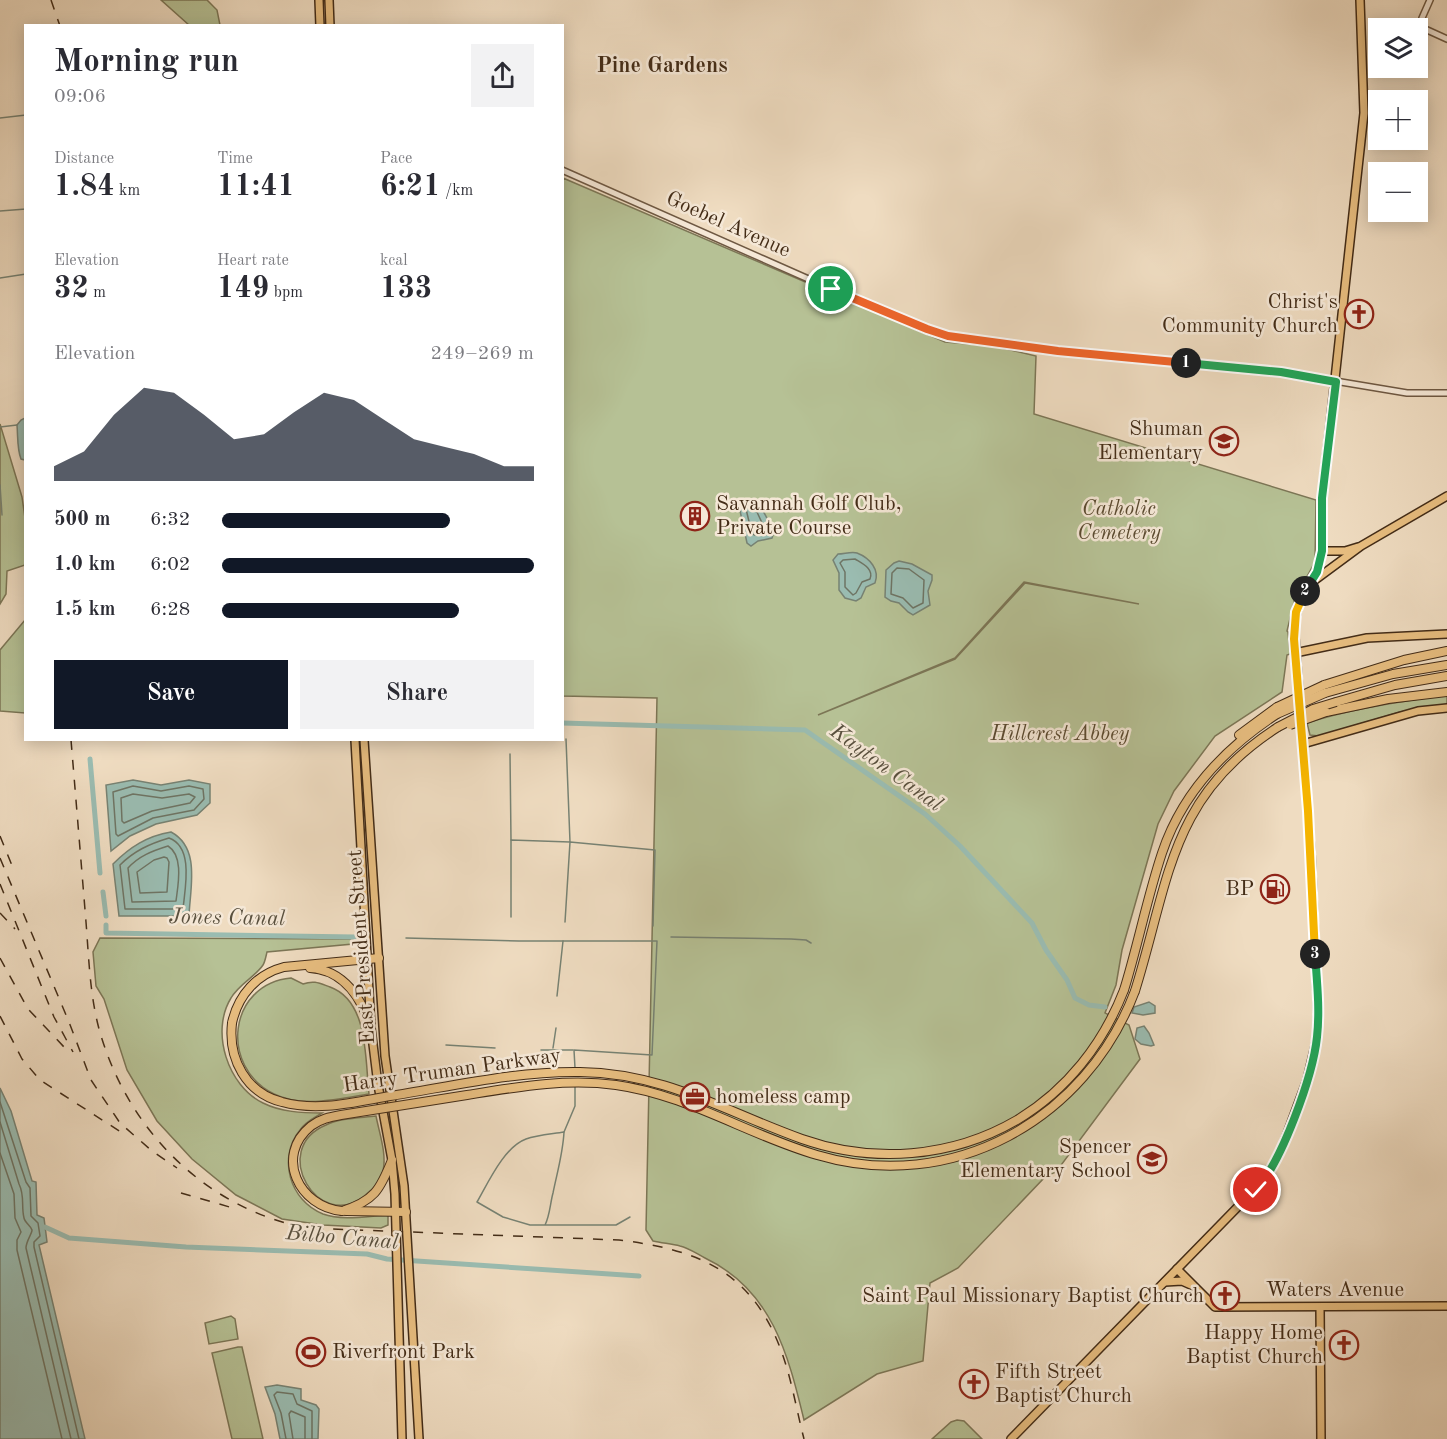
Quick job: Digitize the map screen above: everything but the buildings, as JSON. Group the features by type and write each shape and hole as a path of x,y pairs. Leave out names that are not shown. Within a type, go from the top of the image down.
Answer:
{"highway":[{"path":"1324,689 1404,660 1447,651"},
{"path":"1324,689 1447,665"},
{"path":"1278,729 1313,709 1395,685 1447,676"},
{"name":"Harry Truman Parkway","path":"284,967 271,972 250,987 236,1008 232,1023 233,1052 245,1077 265,1095 290,1104 328,1106 529,1074 600,1072 635,1077 687,1092 786,1133 837,1150 872,1154 908,1154 944,1149 978,1138 1011,1123 1041,1104 1068,1080 1091,1052 1110,1022 1124,990 1162,851 1177,819 1206,774 1241,734 1277,711 1324,689"},
{"path":"1278,729 1326,712 1388,699 1447,692"},
{"name":"Harry Truman Parkway","path":"406,1212 342,1211 330,1209 313,1201 297,1181 294,1168 297,1146 307,1131 323,1119 341,1115 530,1085 599,1083 650,1092 699,1108 799,1150 853,1164 909,1165 965,1155 999,1142 1047,1113 1076,1087 1110,1043 1135,991 1167,871 1179,840 1195,809 1215,781 1252,745 1278,729"},
{"path":"284,967 379,958"},
{"path":"284,967 316,968 342,980 361,1002 371,1028"},
{"path":"342,1211 359,1205 376,1193 392,1160"}],"main road":[{"path":"319,0 320,24"},
{"path":"329,0 330,24"},
{"path":"1011,1439 1266,1178 1281,1150 1311,1064 1317,1038 1318,1014 1294,625 1300,599 1317,572 1322,551 1322,498 1364,113 1360,0"},
{"path":"1310,584 1361,546 1447,496"},
{"path":"1322,551 1345,551 1361,546"},
{"path":"1322,551 1344,558"},
{"path":"1295,652 1367,638 1447,634"},
{"path":"1303,744 1418,711 1447,708"},
{"name":"East President Street","path":"355,741 371,1028 378,1085 392,1160 402,1439"},
{"name":"East President Street","path":"364,741 386,1056 402,1165 406,1212 419,1439"},
{"path":"1177,1269 1193,1285"},
{"path":"1165,1282 1182,1281 1193,1285"},
{"name":"Waters Avenue","path":"1193,1285 1210,1304 1222,1308 1447,1306"},
{"path":"1320,1307 1321,1439"}],"street":[{"path":"1430,0 1421,25 1447,39"},
{"name":"Goebel Avenue","path":"564,171 831,289 948,336 1058,351 1281,372 1407,393 1447,393"}],"green space":[{"path":"161,0 207,0 217,10 220,24 188,24"},
{"path":"564,178 945,342 993,346 1036,356 1034,414 1316,500 1315,562 1295,598 1287,631 1290,654 1287,655 1282,692 1215,736 1174,791 1158,824 1122,950 1116,985 1105,1013 1129,1025 1140,1059 1056,1172 1046,1176 958,1268 930,1283 923,1361 877,1374 804,1420 783,1348 762,1306 728,1271 680,1246 653,1241 646,1230 657,698 564,696","holes":["1024,582 1139,604 1025,583 955,659 818,715 955,658"]},
{"path":"0,424 22,497 24,565 7,571 6,594 0,604"},
{"path":"24,621 24,713 0,711 0,650"},
{"path":"1447,696 1447,704 1400,712 1319,736 1310,735 1307,723 1323,718"},
{"path":"100,938 353,939 353,944 267,952 264,964 231,998 222,1026 223,1042 232,1071 251,1095 263,1103 284,1110 322,1113 302,1127 289,1153 290,1178 302,1199 312,1208 330,1216 355,1218 388,1215 388,1225 381,1228 323,1225 282,1219 236,1195 192,1159 157,1121 127,1070 104,999 96,986 93,952"},
{"path":"291,978 303,984 313,982 330,987 343,994 352,1005 363,1033 369,1094 321,1101 296,1101 274,1094 256,1082 245,1065 239,1047 238,1028 243,1010 254,995 270,984"},
{"path":"376,1116 384,1157 383,1171 378,1182 364,1196 347,1205 331,1204 317,1196 306,1183 301,1168 301,1151 309,1136 337,1121"},
{"path":"231,1316 235,1319 238,1339 209,1344 205,1323"},
{"path":"242,1347 263,1439 232,1439 212,1353"},
{"path":"964,1421 982,1439 932,1439 951,1422"}],"water":[{"path":"24,419 24,460 21,459 18,447 17,425"},
{"path":"746,499 752,500 760,507 774,532 772,538 758,541 751,546 747,543 739,506"},
{"path":"857,553 870,561 875,569 875,583 866,587 861,598 856,601 845,598 839,590 839,573 833,560 838,554"},
{"path":"899,561 912,564 932,575 928,591 930,605 913,615 899,603 885,597 886,570"},
{"path":"133,780 161,785 189,780 210,784 210,803 197,815 156,824 130,836 111,851 106,785"},
{"path":"171,832 187,848 190,858 192,881 189,916 119,916 113,864 139,843"},
{"path":"1149,1002 1155,1006 1155,1013 1143,1015 1132,1013 1134,1007"},
{"path":"1144,1026 1154,1045 1141,1044 1135,1039 1137,1028"},
{"path":"0,1088 11,1111 32,1181 36,1182 37,1215 44,1218 47,1242 39,1245 85,1439 0,1439"},
{"path":"277,1385 301,1389 301,1400 316,1405 319,1409 318,1439 280,1439 275,1414 265,1387"}],"waterway":[{"path":"0,118 24,115"},
{"path":"0,211 24,209"},
{"path":"0,278 24,274"},
{"path":"0,427 17,425"},
{"path":"0,485 2,515"},
{"name":"Kayton Canal","path":"564,723 805,730 925,814 960,846 1032,923 1046,950 1067,980 1075,998 1089,1005 1105,1007"},
{"path":"511,917 511,840 570,842 566,739"},
{"path":"510,754 511,840"},
{"name":"Jones Canal","path":"90,759 100,873"},
{"path":"565,922 570,842 655,850 653,926"},
{"name":"Jones Canal","path":"103,892 106,916"},
{"name":"Jones Canal","path":"106,925 106,933 355,937"},
{"path":"671,937 791,939 806,940 811,943"},
{"path":"406,938 657,941 652,1055 574,1050 575,1068"},
{"path":"557,996 563,941"},
{"path":"553,1048 556,1028"},
{"path":"446,1045 495,1048"},
{"path":"541,1050 573,1050"},
{"path":"564,1132 575,1106 575,1084"},
{"path":"545,1225 547,1221 549,1213 560,1163 564,1132 535,1136 518,1143 497,1166 477,1202 503,1217 530,1225 616,1225 630,1217"},
{"name":"Bilbo Canal","path":"45,1227 69,1238 186,1247 367,1254 387,1259 639,1276"}],"railway":[{"path":"51,0 59,24"},
{"path":"71,741 91,981 98,1025 115,1074 133,1106 178,1162 206,1184 237,1203 270,1218 306,1228 619,1240 646,1244 695,1257 716,1267 735,1281 752,1298 767,1319 787,1368 804,1439"},
{"path":"0,836 13,868"},
{"path":"0,858 91,1080 120,1123 152,1151 177,1168"},
{"path":"0,884 54,1017 73,1052"},
{"path":"0,913 15,929"},
{"path":"0,958 28,1009 64,1047"},
{"path":"0,1016 22,1059 40,1080 124,1134"},
{"path":"181,1193 233,1208"}],"place":[{"name":"Christ's Community Church","path":"1359,314"},
{"name":"Shuman Elementary","path":"1224,441"},
{"name":"Savannah Golf Club, Private Course","path":"695,516"},
{"name":"BP","path":"1275,889"},
{"name":"homeless camp","path":"695,1097"},
{"name":"Spencer Elementary School","path":"1152,1159"},
{"name":"Saint Paul Missionary Baptist Church","path":"1225,1296"},
{"name":"Happy Home Baptist Church","path":"1344,1345"},
{"name":"Riverfront Park","path":"311,1352"},
{"name":"Fifth Street Baptist Church","path":"974,1384"}],"district":[{"name":"Pine Gardens","path":"662,66"}],"route":[{"path":"831,289 948,336 1058,351 1281,372 1336,382 1322,498 1322,551 1317,572 1300,599 1294,625 1311,854 1317,1038 1307,1080 1281,1150 1270,1172 1256,1190"}],"park label":[{"name":"Catholic Cemetery","path":"1119,521"},
{"name":"Hillcrest Abbey","path":"1060,734"}]}
